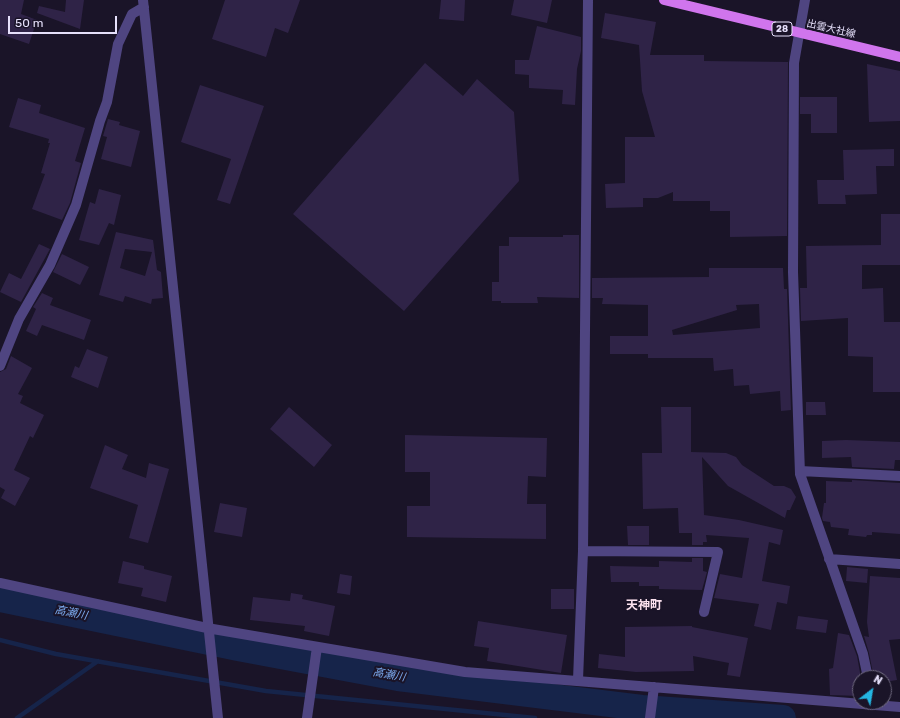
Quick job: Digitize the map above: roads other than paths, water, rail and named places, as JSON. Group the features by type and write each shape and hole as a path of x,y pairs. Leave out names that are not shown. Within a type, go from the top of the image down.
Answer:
{"main road":[{"name":"出雲大社線","path":"664,0 799,34 900,56"}],"street":[{"path":"578,680 583,552 588,0"},
{"path":"805,0 794,63 793,272 800,471 829,559 863,654 866,670"},
{"path":"0,366 19,319 50,265 76,205 100,121 107,102 118,44 132,14 143,4"},
{"path":"143,4 207,628 218,718"},
{"path":"800,471 900,476"},
{"path":"583,552 718,552 704,612"},
{"path":"829,559 900,564"},
{"path":"0,583 207,628 465,672 852,702"},
{"path":"308,718 317,647"},
{"path":"650,718 654,687"}],"waterway":[{"name":"高瀬川","path":"0,599 238,648 398,678 642,708 783,718"},
{"path":"0,640 56,654 266,691 535,718"},
{"path":"17,718 98,661"}],"district":[{"name":"天神町","path":"644,606"}]}
